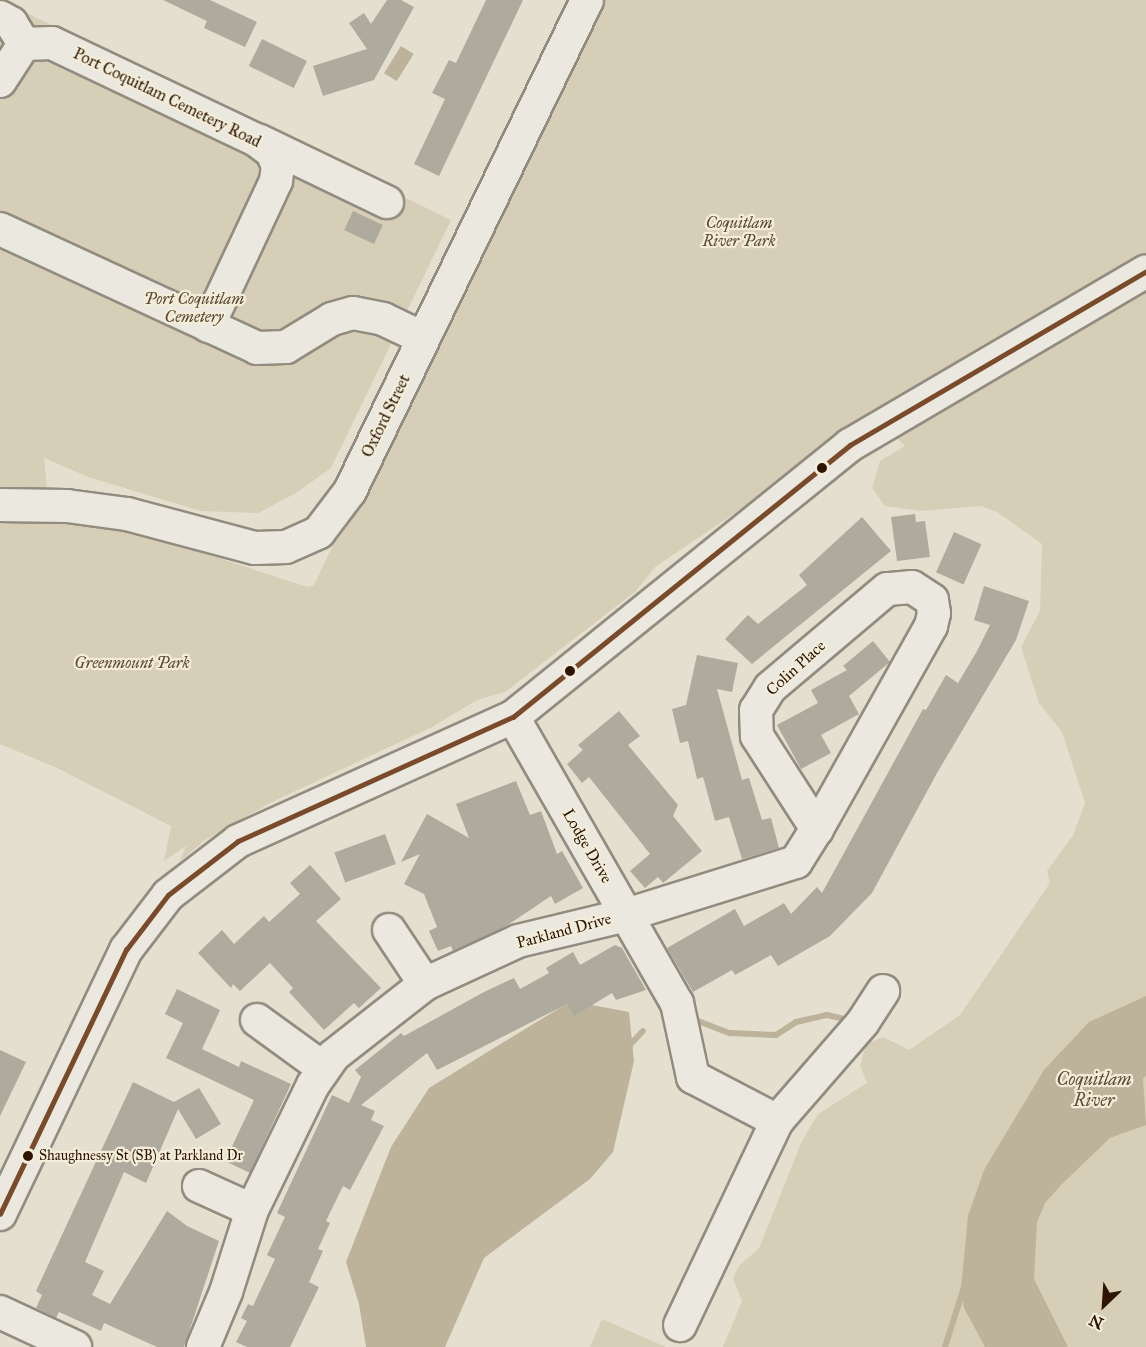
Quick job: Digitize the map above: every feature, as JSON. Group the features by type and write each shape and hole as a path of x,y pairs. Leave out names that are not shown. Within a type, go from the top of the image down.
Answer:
{"street":[{"name":"Oxford Street","path":"0,505 67,506 127,514 255,548 295,544 319,532 345,501 587,0"},
{"path":"0,17 11,23 24,44 0,81"},
{"name":"Port Coquitlam Cemetery Road","path":"24,44 52,43 256,140 276,159 276,181 208,326"},
{"path":"256,140 387,202"},
{"path":"0,229 257,348 272,350 292,344 332,319 362,313 423,338"},
{"path":"0,1214 126,950 168,895 238,841 513,717 850,446 1146,271"},
{"name":"Colin Place","path":"817,829 758,736 754,718 761,701 770,688 887,589 912,587 932,600 934,613 931,626"},
{"name":"Parkland Drive","path":"203,1347 226,1292 252,1210 323,1068 425,984 518,941 626,915 789,866 817,829 931,626"},
{"name":"Lodge Drive","path":"513,717 677,1003 693,1077 777,1121"},
{"path":"389,930 425,984"},
{"path":"680,1325 777,1121 863,1022 883,991"},
{"path":"257,1020 323,1068"},
{"path":"199,1186 252,1210"},
{"path":"0,1312 75,1347"}],"green space":[{"name":"Coquitlam River Park","path":"0,0 451,220 331,468 296,493 258,513 201,511 88,477 44,458 50,517 93,522 145,534 307,587 314,585 593,0 1146,0 1146,1347 723,1347 742,1301 733,1279 738,1267 759,1248 801,1143 818,1114 867,1083 860,1066 866,1044 883,1037 909,1050 960,1015 1050,883 1047,871 1073,835 1085,803 1062,732 1039,703 1021,647 1040,611 1042,544 997,512 981,506 921,511 885,506 872,488 880,461 905,446 876,418 655,567 636,591 505,692 477,700 432,727 272,802 205,840 180,861 186,846 164,861 171,826 55,767 0,744"},
{"path":"602,1319 666,1347 590,1347"}],"water":[{"path":"401,46 414,54 397,81 384,73"},
{"name":"Coquitlam River","path":"1146,996 1146,1075 1143,1079 1146,1125 1110,1138 1045,1203 1037,1222 1034,1279 1068,1347 985,1347 964,1308 961,1288 968,1216 984,1170 1044,1070 1089,1022"},
{"path":"571,1001 629,1012 634,1061 613,1152 590,1179 484,1258 445,1347 366,1347 359,1304 346,1262 391,1147 429,1088"}],"building":[{"path":"163,0 210,0 257,22 245,47 204,28 207,21"},
{"path":"387,0 401,0 414,7 374,80 323,96 313,66 367,49 349,23 364,13 371,24"},
{"path":"486,0 523,0 439,176 414,164 445,99 432,93 449,60 456,63"},
{"path":"262,39 307,61 294,88 249,66"},
{"path":"353,211 383,225 374,244 344,230"},
{"path":"915,514 916,522 925,521 930,557 897,561 891,517"},
{"path":"862,517 891,551 752,664 725,639 748,615 758,624 807,585 799,575"},
{"path":"954,532 981,544 964,584 936,572"},
{"path":"984,586 1029,601 1016,640 937,773 872,893 830,936 778,966 771,955 735,975 732,970 693,992 667,948 735,909 744,926 784,903 791,914 817,887 822,893 923,709 926,710 946,675 958,683 977,651 990,625 974,620"},
{"path":"873,641 890,662 849,696 859,714 821,735 831,753 801,769 777,725 818,703 811,690 847,670 843,666"},
{"path":"697,655 738,663 732,692 717,689 742,780 749,778 762,820 771,818 779,848 742,859 729,817 715,821 703,777 697,779 688,741 680,743 672,709 686,705"},
{"path":"619,711 640,736 628,745 678,805 673,816 702,851 663,883 658,877 645,888 630,871 650,854 589,777 582,783 567,764 583,750 578,745"},
{"path":"516,781 530,815 541,811 557,854 562,851 583,888 555,904 551,896 500,930 453,951 451,946 438,951 429,931 437,927 424,894 404,884 420,854 401,862 427,814 469,838 456,804"},
{"path":"385,834 396,864 345,883 334,852"},
{"path":"310,865 341,899 316,921 381,988 359,1008 354,1003 324,1030 289,992 293,988 270,963 240,991 233,984 231,988 198,953 222,930 234,944 264,916 269,922 300,894 290,883"},
{"path":"615,945 622,948 646,990 616,1000 612,993 574,1016 567,1004 437,1070 427,1053 361,1105 375,1111 371,1120 384,1126 350,1190 343,1186 326,1221 330,1223 318,1249 323,1251 309,1282 319,1287 290,1347 247,1347 236,1342 247,1321 241,1318 248,1304 253,1306 275,1259 267,1255 285,1217 277,1213 332,1095 349,1103 361,1077 355,1070 401,1033 404,1036 484,992 514,978 520,989 549,973 546,968 573,952 580,965"},
{"path":"177,989 220,1010 202,1049 239,1067 241,1061 291,1084 250,1173 225,1161 254,1100 166,1058 183,1023 165,1014"},
{"path":"0,1050 26,1062 0,1116"},
{"path":"133,1082 174,1102 199,1088 221,1124 196,1139 178,1109 146,1183 124,1172 85,1262 104,1271 92,1295 110,1304 167,1211 187,1226 219,1241 184,1347 157,1347 104,1323 101,1331 59,1312 56,1318 36,1308 42,1295 36,1291"}],"waterway":[{"path":"698,1021 730,1033 776,1035 796,1022 827,1015 852,1021"},
{"path":"627,1048 643,1031"},
{"path":"945,1347 965,1284"}],"transit line":[{"path":"0,1214 126,950 168,895 238,841 513,717 850,445 1146,271"}],"place":[{"name":"Shaughnessy St (SB) at Parkland Dr","path":"28,1156"}],"park label":[{"name":"Port Coquitlam Cemetery","path":"194,308"},
{"name":"Greenmount Park","path":"132,663"}]}
